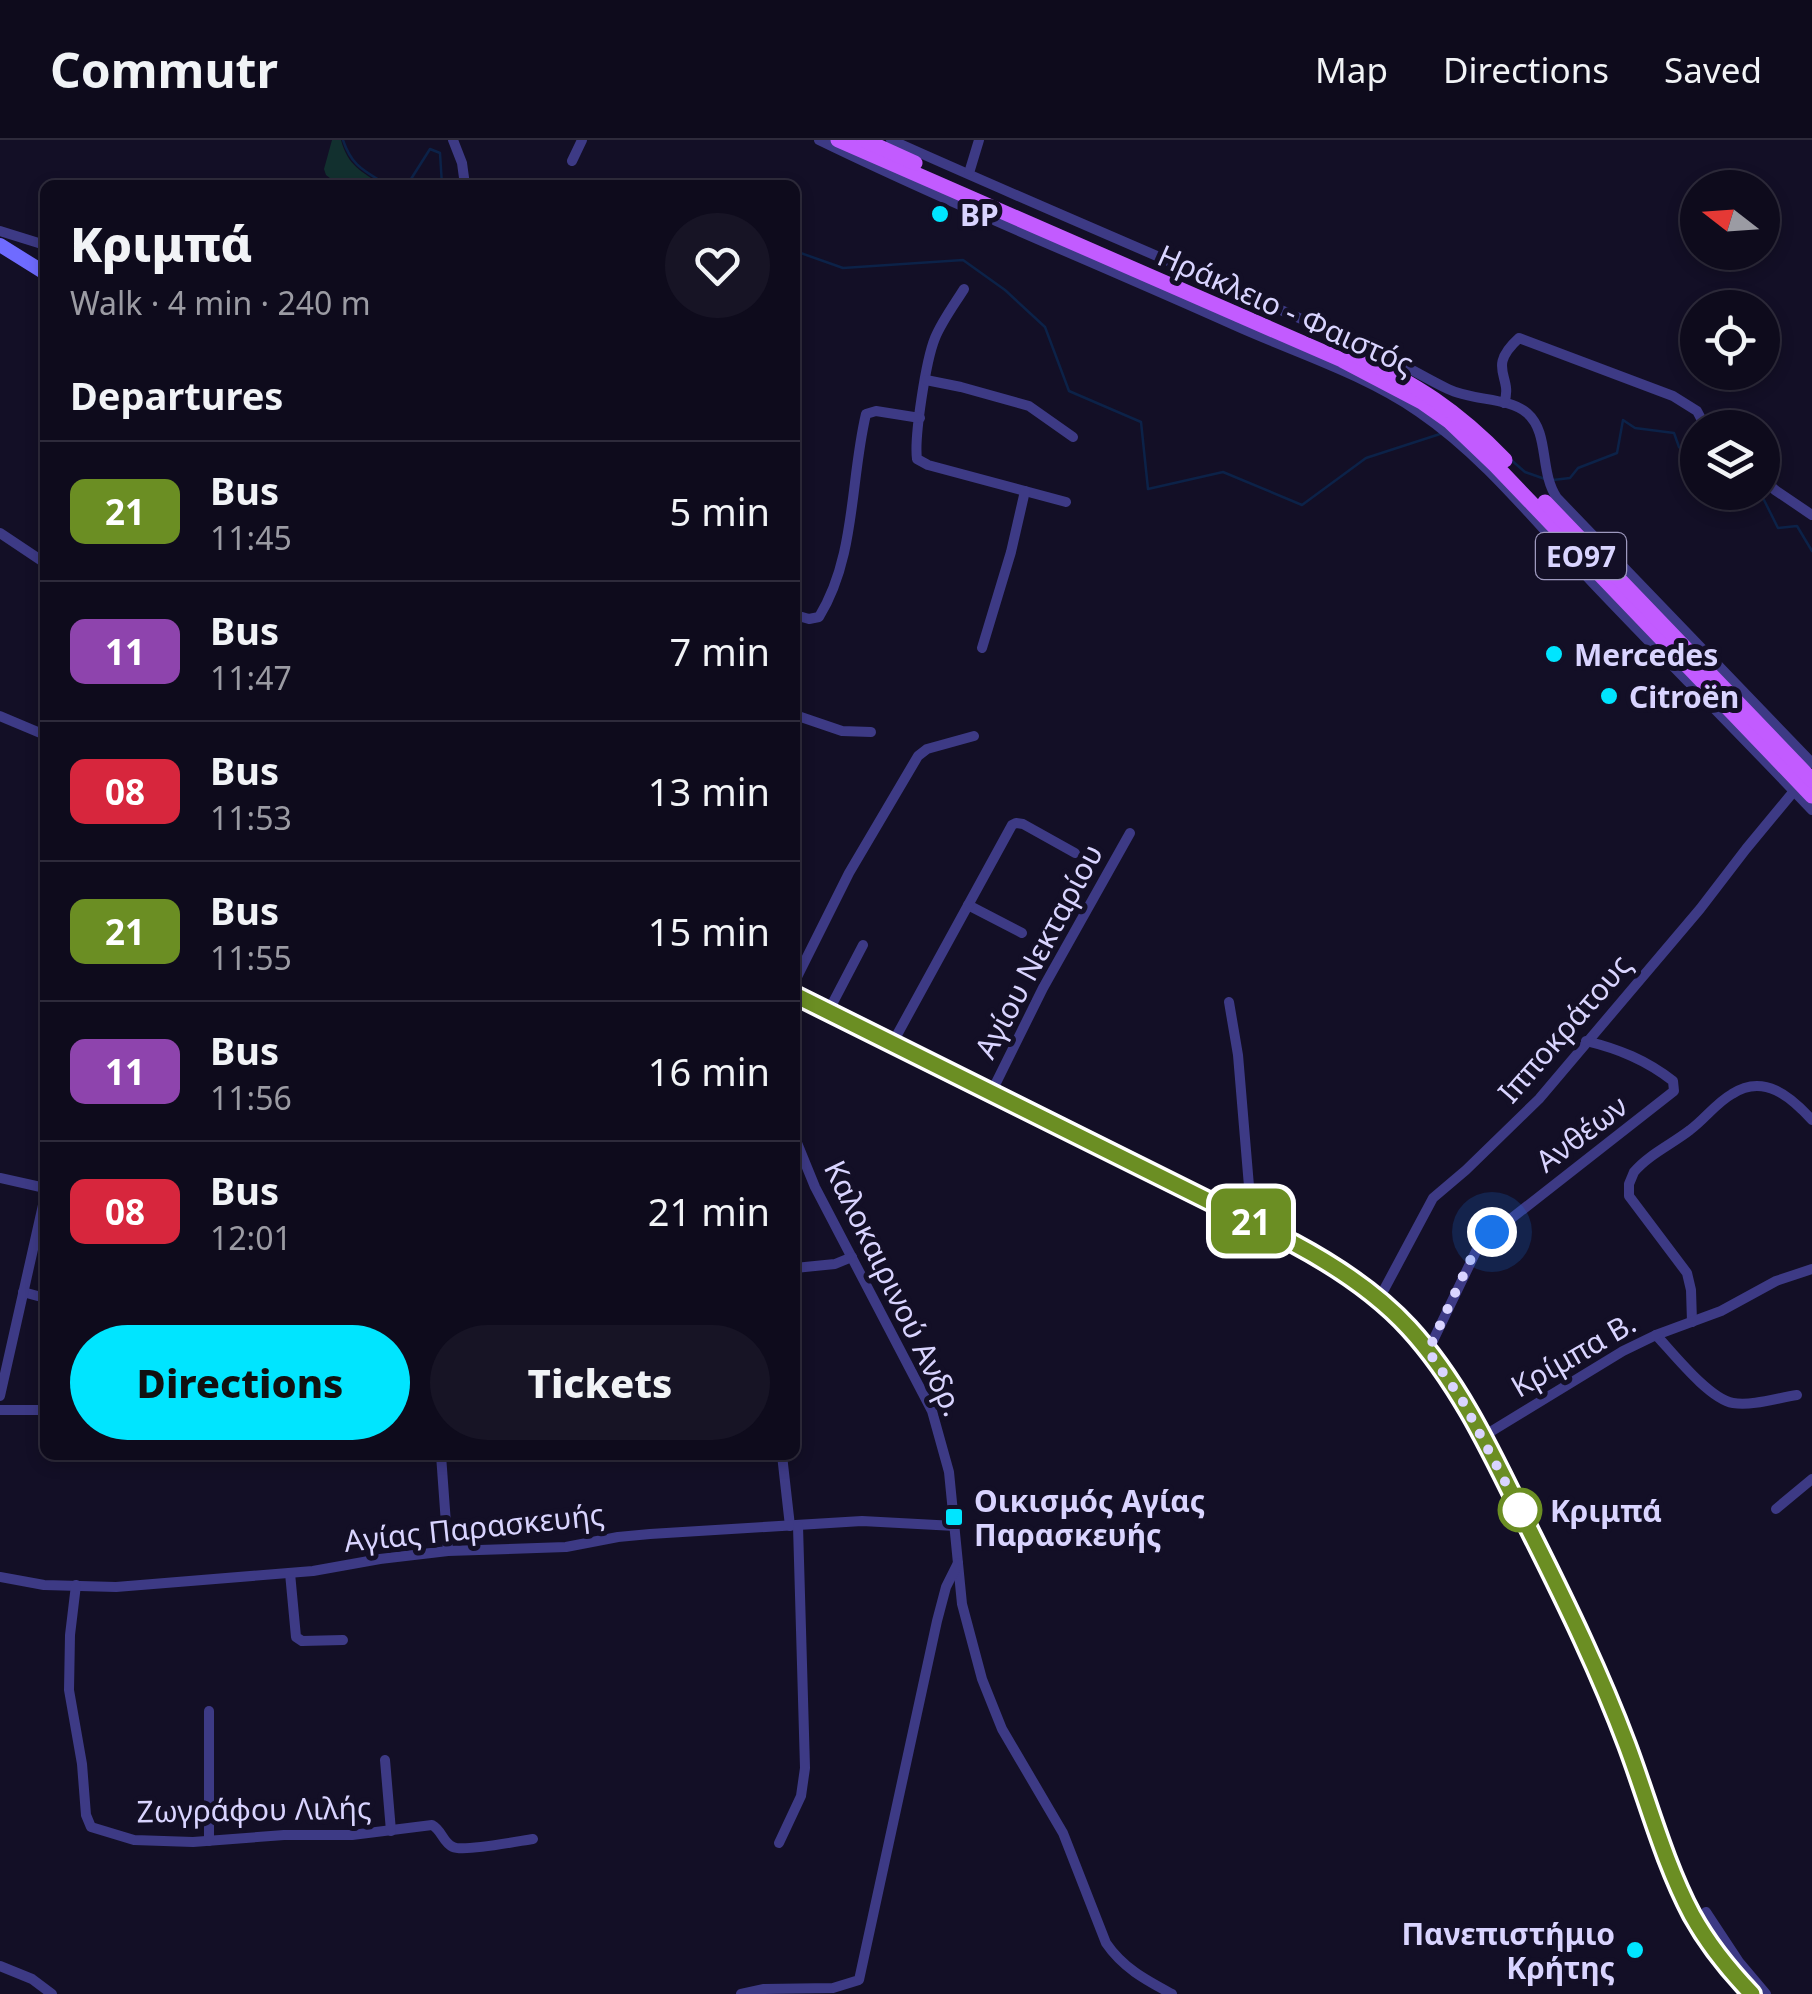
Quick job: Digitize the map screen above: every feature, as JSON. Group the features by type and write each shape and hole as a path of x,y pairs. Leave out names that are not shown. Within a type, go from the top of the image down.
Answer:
{"main road":[{"name":"Ηράκλειο - Φαιστός","path":"864,140 916,174"},
{"path":"889,140 916,174"},
{"name":"Ηράκλειο - Φαιστός","path":"843,147 1397,375 1428,392 1480,434 1812,780"},
{"path":"0,245 40,270"},
{"name":"Ηράκλειο - Φαιστός","path":"1326,347 1422,402 1484,454 1812,796"},
{"path":"1426,378 1480,434"},
{"path":"1582,557 1593,583"},
{"path":"800,998 1252,1222 1330,1264 1379,1299 1428,1351 1455,1388 1482,1437 1593,1660 1688,1907 1714,1948 1752,1994"}],"street":[{"path":"453,140 464,180"},
{"path":"572,160 582,140"},
{"path":"819,140 916,174 1297,350 1326,347"},
{"path":"889,140 969,173 1326,347 1442,428 1489,472 1812,810"},
{"path":"969,173 979,140"},
{"path":"0,230 40,243"},
{"path":"964,289 936,335 916,454 920,462 1066,502"},
{"path":"1504,403 1507,395 1501,366 1505,353 1518,338 1673,396 1695,410"},
{"path":"1297,350 1326,347 1388,357 1464,396 1520,408 1536,423 1554,494 1812,763"},
{"path":"926,380 1030,406 1073,438"},
{"path":"800,616 819,618 840,568 866,414 876,411 920,418"},
{"path":"982,648 1025,491"},
{"path":"1780,493 1812,515"},
{"path":"0,532 40,560"},
{"path":"0,716 40,733"},
{"path":"800,717 842,731 871,732"},
{"path":"800,971 849,873 918,756 927,749 974,736"},
{"name":"Ιπποκράτους","path":"1379,1299 1433,1198 1539,1100 1794,791"},
{"path":"892,1044 1014,824 1025,825 1075,853"},
{"name":"Αγίου Νεκταρίου","path":"991,1093 1043,988 1130,832"},
{"path":"968,904 1022,933"},
{"path":"828,1012 864,945"},
{"path":"1228,1002 1238,1056 1252,1222"},
{"name":"Ανθέων","path":"1428,1351 1484,1238 1674,1091 1673,1081 1632,1054 1586,1042"},
{"path":"1692,1322 1686,1273 1629,1196 1628,1184 1634,1172 1728,1096 1744,1088 1765,1086 1782,1092 1812,1120"},
{"name":"Καλοκαιρινού Ανδρ.","path":"800,1150 815,1187 932,1411 949,1472 962,1604 993,1708 1063,1832 1098,1927 1115,1956 1128,1969 1172,1994"},
{"path":"0,1178 40,1187"},
{"path":"0,1396 40,1218"},
{"path":"800,1268 835,1264 852,1257"},
{"name":"Κρίμπα Β.","path":"1482,1437 1602,1362 1656,1335 1721,1312 1772,1283 1812,1269"},
{"path":"23,1292 40,1297"},
{"path":"1656,1335 1705,1385 1727,1401 1744,1403 1797,1395"},
{"path":"0,1410 40,1410"},
{"path":"441,1460 448,1551"},
{"path":"779,1842 801,1796 805,1768 794,1526 783,1460"},
{"path":"1776,1509 1812,1480"},
{"name":"Αγίας Παρασκευής","path":"0,1577 30,1584 116,1587 290,1573 448,1551 566,1547 650,1534 862,1521 955,1526"},
{"path":"741,1994 764,1989 833,1988 859,1980 937,1620 959,1560"},
{"path":"290,1573 296,1637 302,1641 343,1640"},
{"name":"Ζωγράφου Λιλής","path":"76,1585 69,1690 86,1815 88,1824 98,1831 134,1840 209,1841 284,1835 352,1836 432,1825 440,1829 448,1844 461,1849 533,1838"},
{"path":"209,1711 209,1841"},
{"path":"385,1760 391,1830"},
{"path":"1706,1912 1766,1994"},
{"path":"0,1966 32,1979 52,1994"}],"green space":[{"path":"332,140 341,140 352,162 375,180 332,180 324,169"}],"waterway":[{"path":"343,140 355,162 379,180"},
{"path":"408,180 430,149 440,153 442,180"},
{"path":"800,253 843,268 963,260 1005,290 1045,327 1069,391 1141,422 1148,489 1223,472 1302,505 1366,458 1440,434"},
{"path":"1553,480 1570,478 1578,468 1617,453 1623,420 1635,428 1674,433 1680,448"},
{"path":"1510,459 1525,472 1545,479"},
{"path":"1769,510 1778,528 1797,526 1812,551"}],"bus line":[{"name":"21","path":"800,998 1314,1254 1379,1299 1408,1327 1462,1400 1565,1600 1601,1678 1692,1916 1752,1994"}],"place":[{"name":"BP","path":"940,214"},
{"name":"Mercedes","path":"1554,654"},
{"name":"Citroën","path":"1609,696"},
{"name":"Κριμπά","path":"1520,1510"},
{"name":"Οικισμός Αγίας Παρασκευής","path":"954,1517"},
{"name":"Πανεπιστήμιο Κρήτης","path":"1635,1950"}],"route":[{"path":"1492,1232 1476,1248 1428,1351 1462,1400 1520,1510"}]}
